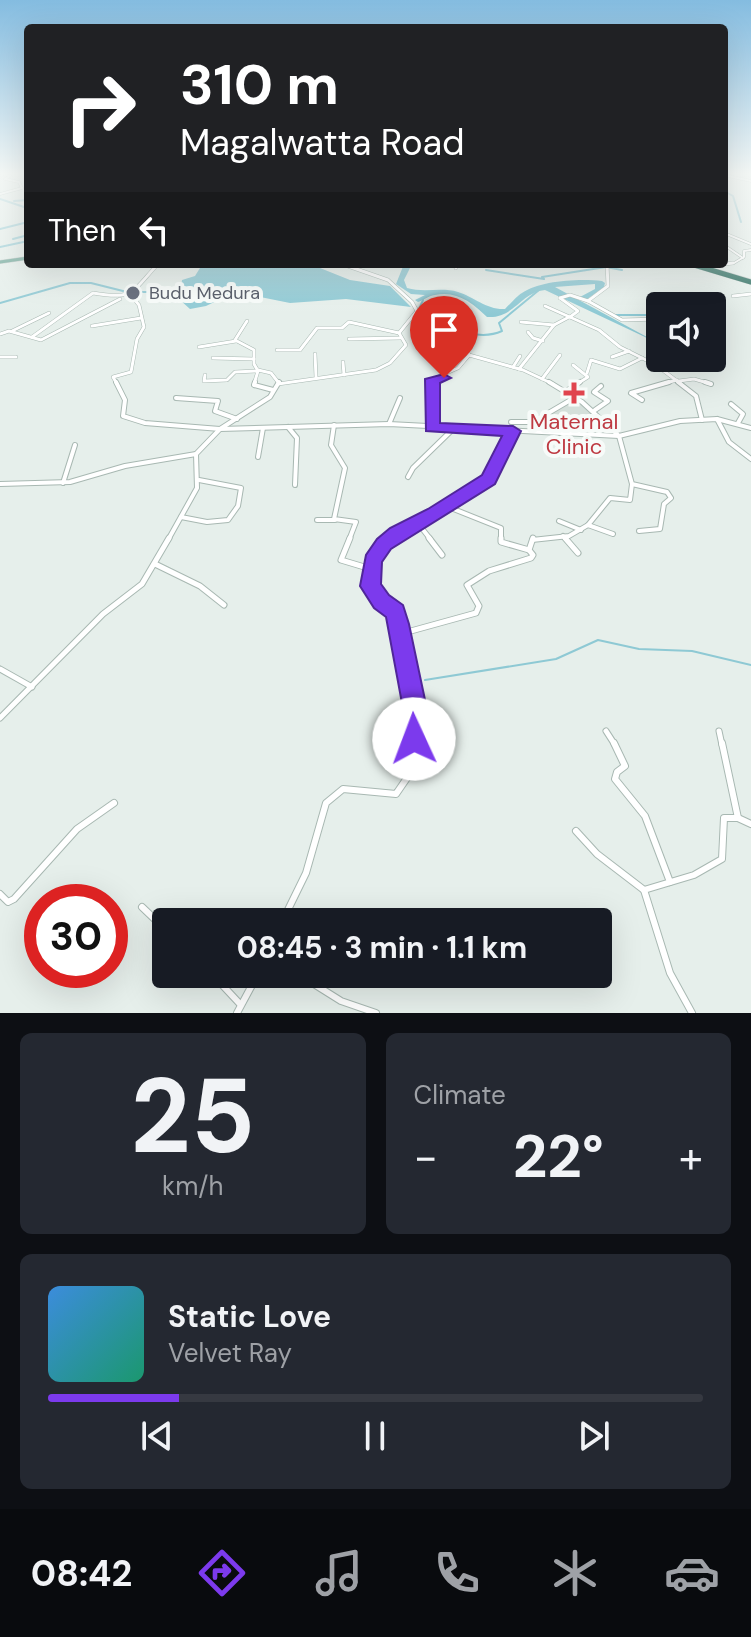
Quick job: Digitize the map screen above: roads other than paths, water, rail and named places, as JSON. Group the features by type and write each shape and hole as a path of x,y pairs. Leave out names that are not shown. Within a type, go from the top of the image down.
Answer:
{"highway":[{"path":"705,268 751,282"}],"main road":[{"path":"0,262 24,259"}],"street":[{"path":"728,235 751,244"},
{"path":"728,248 743,258"},
{"path":"743,258 742,252 751,250"},
{"path":"728,264 743,258"},
{"path":"9,331 46,338 130,294 154,268"},
{"path":"354,268 388,280 412,302 417,311 438,324 457,330 469,355 466,363 447,377 433,379 432,428"},
{"path":"588,301 606,289 607,268"},
{"path":"32,337 93,293 122,298"},
{"path":"130,294 136,298 144,327 137,339 131,372 113,377 125,400 123,416 145,423 220,429 389,424 619,436 673,422 717,419 751,428"},
{"path":"519,369 554,325 578,312 560,298 570,295 588,301 622,320 646,319"},
{"path":"733,296 748,296"},
{"path":"545,306 603,332 678,381 696,396 702,420"},
{"path":"400,335 417,311"},
{"path":"0,334 49,313"},
{"path":"92,326 141,318"},
{"path":"236,341 247,321"},
{"path":"277,350 300,350 317,328 342,328 349,322 400,335 406,345 390,363 376,370 278,382"},
{"path":"521,322 554,325"},
{"path":"528,332 533,338 543,341"},
{"path":"349,339 400,335"},
{"path":"199,347 214,348 225,340 236,341 253,349 258,370 254,385 273,390"},
{"path":"612,357 629,351"},
{"path":"315,354 316,377"},
{"path":"469,355 542,379 595,410 619,436 632,484 630,500 610,498 581,530 563,536 533,538 529,550"},
{"path":"542,379 560,355"},
{"path":"513,367 520,356"},
{"path":"0,357 16,357"},
{"path":"213,358 254,359"},
{"path":"565,392 585,380 591,360 620,369 642,358"},
{"path":"343,362 344,375"},
{"path":"573,365 587,373"},
{"path":"205,375 204,381 227,380 235,372 258,370 271,373 278,382"},
{"path":"642,400 631,393 694,379 711,384"},
{"path":"0,484 63,483 125,466 196,454 220,429 268,399 278,382"},
{"path":"595,410 608,401 594,392 601,386"},
{"path":"176,398 218,401 215,411 237,419"},
{"path":"389,424 400,398"},
{"path":"511,422 529,424 574,398"},
{"path":"731,404 743,414 738,423"},
{"path":"717,419 729,442 751,459"},
{"path":"334,425 331,445 345,468 335,520"},
{"path":"288,427 297,438 295,485"},
{"path":"258,457 263,428"},
{"path":"408,477 413,468 453,429"},
{"path":"289,908 306,873 326,803 343,789 396,794 406,779 416,714 395,612 382,602 370,586 376,553 417,522 489,479 513,431"},
{"path":"63,483 75,445"},
{"path":"0,718 103,614 142,584 199,480 196,454"},
{"path":"181,517 207,522 228,520 238,506 241,488 199,480"},
{"path":"632,484 667,492 671,498 664,504 660,529 639,531"},
{"path":"400,634 476,613 479,606 467,585 489,571 533,555 529,550 501,542 501,528 446,506"},
{"path":"317,520 356,522 341,560 371,569"},
{"path":"559,521 581,530"},
{"path":"417,522 442,555"},
{"path":"588,525 613,534"},
{"path":"563,536 578,553"},
{"path":"155,564 200,586 224,605"},
{"path":"0,669 32,687"},
{"path":"606,731 625,761 625,766 617,772 615,779 645,816 670,882"},
{"path":"719,731 738,818"},
{"path":"0,894 8,902 14,899 77,829 114,803"},
{"path":"644,890 694,875 722,859 724,818 738,818 751,824"},
{"path":"576,831 597,854 644,890 670,973 692,1013"},
{"path":"142,907 152,917"},
{"path":"223,988 239,1009 250,988"},
{"path":"320,988 341,1001 376,1013"}],"water":[{"path":"200,268 320,268 350,280 390,286 411,307 346,299 290,303 241,293 190,309 180,300 182,280 195,276"},
{"path":"402,268 410,268 404,280 407,288 452,291 498,309 505,309 529,289 548,283 602,281 604,287 586,300 580,297 595,289 595,284 555,287 646,338 545,290 530,295 504,314 487,317 457,296 443,294 418,302 415,300 425,295 411,294 396,284"}],"waterway":[{"path":"0,229 24,223"},
{"path":"13,239 24,236"},
{"path":"0,247 24,242"},
{"path":"486,270 544,279 542,277 600,268"},
{"path":"611,268 622,270"},
{"path":"0,303 70,283 91,283 127,292"},
{"path":"423,300 419,309 448,326 481,335 502,331 499,323 539,290"},
{"path":"133,292 179,292"},
{"path":"615,315 646,315"},
{"path":"425,680 556,659 598,640 639,649 692,651 751,665"}],"place":[{"name":"Budu Medura","path":"133,293"},
{"name":"Maternal Clinic","path":"574,393"}]}
